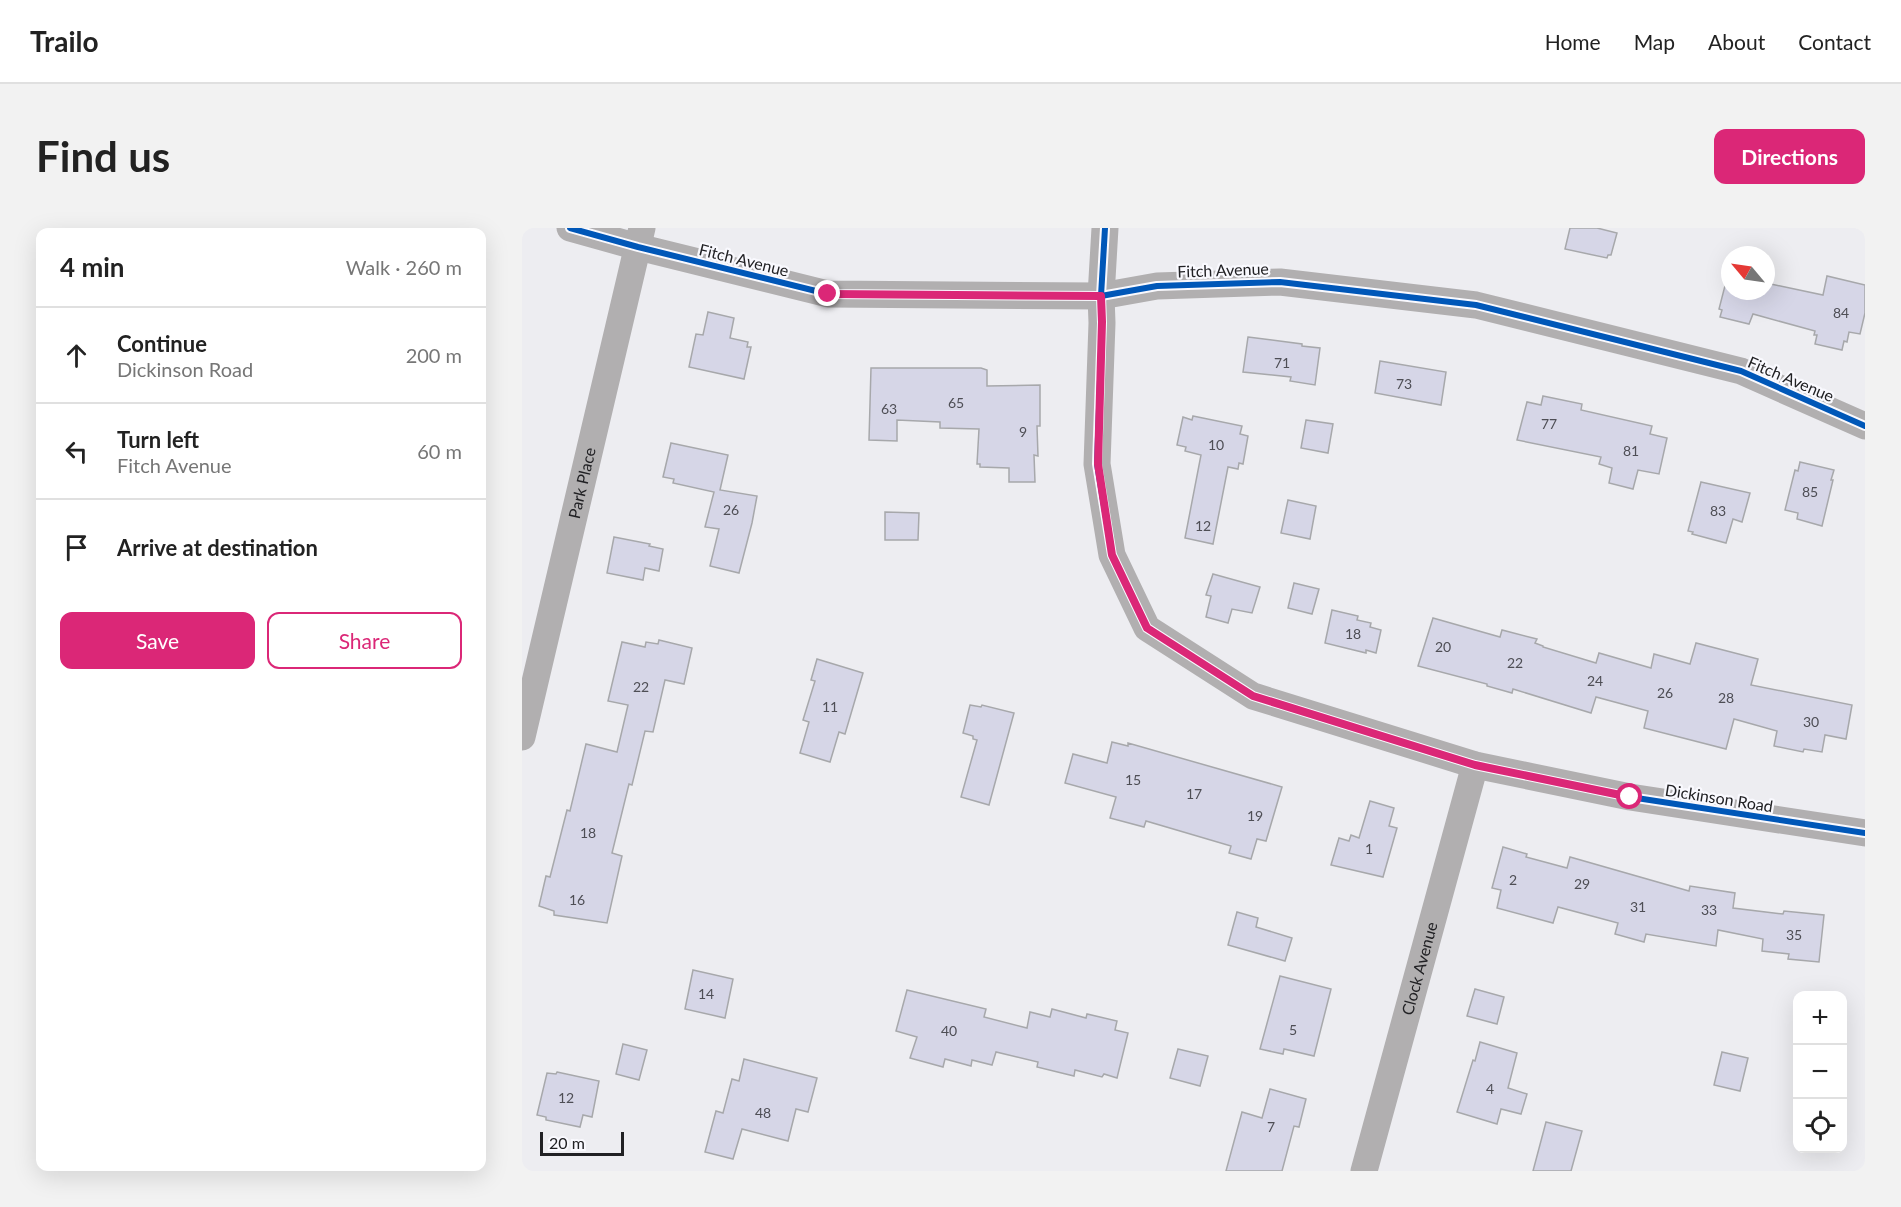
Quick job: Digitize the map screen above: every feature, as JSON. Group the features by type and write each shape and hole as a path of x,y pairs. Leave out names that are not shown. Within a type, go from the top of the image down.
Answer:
{"street":[{"name":"Fitch Avenue","path":"570,228 640,237 828,294 1101,296 1157,286 1280,282 1476,305 1741,371 1865,426"},
{"name":"Dickinson Road","path":"1105,228 1101,296 1098,464 1112,555 1147,628 1253,696 1475,765 1630,797 1865,833"},
{"name":"Park Place","path":"522,736 640,237"},
{"name":"Clock Avenue","path":"1364,1171 1475,765"}],"building":[{"path":"1570,228 1597,228 1617,233 1611,255 1607,258 1565,249"},
{"path":"1827,276 1865,285 1865,313 1860,334 1849,332 1842,350 1815,344 1817,335 1814,335 1815,331 1753,314 1749,324 1720,317 1722,310 1719,309 1721,300 1775,300 1775,285 1823,295"},
{"path":"708,312 734,318 730,338 748,342 747,347 751,347 744,379 689,367 696,334 703,335"},
{"path":"1248,337 1320,348 1315,385 1290,381 1291,377 1243,372"},
{"path":"1380,361 1446,372 1441,405 1375,393"},
{"path":"871,368 981,368 987,370 987,386 1040,385 1040,426 1037,426 1038,456 1034,455 1035,482 1009,482 1009,468 980,467 980,464 977,464 979,429 940,428 940,422 897,420 897,441 869,440"},
{"path":"1543,396 1582,404 1581,410 1652,426 1650,434 1667,438 1659,474 1638,470 1633,489 1609,483 1612,468 1599,464 1601,457 1517,440 1527,402 1541,405"},
{"path":"1193,416 1242,426 1240,434 1248,436 1243,464 1239,463 1238,469 1228,467 1213,544 1185,538 1201,455 1185,451 1186,447 1177,445 1183,417 1192,420"},
{"path":"1306,420 1333,424 1328,453 1301,448"},
{"path":"671,443 728,455 720,490 757,496 739,573 710,566 719,529 705,527 714,492 673,483 674,479 663,477"},
{"path":"1800,462 1834,470 1822,526 1797,519 1798,513 1785,510 1795,470 1798,471"},
{"path":"1701,482 1750,493 1742,522 1733,519 1726,543 1688,531"},
{"path":"1288,500 1316,506 1310,539 1281,533"},
{"path":"885,512 919,513 918,540 885,540"},
{"path":"614,537 663,549 659,571 645,568 643,580 607,573"},
{"path":"1213,574 1260,587 1252,613 1232,609 1228,623 1206,617 1211,596 1206,595"},
{"path":"1294,583 1319,589 1312,614 1288,608"},
{"path":"1332,610 1358,616 1357,620 1371,623 1370,627 1381,630 1376,653 1366,650 1366,653 1325,643"},
{"path":"1433,618 1500,637 1502,630 1537,639 1535,643 1543,647 1596,663 1599,653 1651,668 1654,654 1690,664 1696,643 1758,659 1751,685 1852,705 1846,739 1825,735 1822,752 1804,749 1803,752 1774,746 1777,731 1734,719 1726,749 1644,728 1648,711 1596,697 1591,713 1513,689 1512,693 1418,666"},
{"path":"659,640 692,648 684,684 665,680 653,732 645,731 612,853 622,856 607,923 554,915 554,911 539,906 546,876 550,877 567,810 570,811 586,744 617,752 628,705 608,701 622,642 645,647 646,642 658,644"},
{"path":"817,659 863,673 845,734 839,732 830,762 800,753 809,722 803,720 815,681 811,680"},
{"path":"970,705 981,707 982,705 1014,713 989,805 961,797 977,740 963,733"},
{"path":"1112,742 1128,746 1128,743 1282,787 1266,841 1257,839 1251,859 1229,853 1231,846 1146,821 1144,827 1110,818 1116,797 1065,783 1073,754 1107,763"},
{"path":"1370,801 1394,808 1389,826 1397,828 1383,877 1331,865 1339,838 1349,841 1351,835 1359,838"},
{"path":"1503,847 1527,854 1526,857 1567,868 1570,857 1689,891 1690,886 1735,893 1733,908 1783,914 1784,911 1824,915 1819,962 1788,959 1789,954 1762,951 1763,939 1718,930 1716,946 1646,934 1644,942 1615,934 1618,923 1558,907 1553,923 1497,908 1501,890 1492,888"},
{"path":"1237,912 1258,918 1256,927 1292,938 1285,961 1228,945"},
{"path":"693,970 733,979 725,1018 685,1009"},
{"path":"1280,976 1331,989 1314,1056 1284,1049 1283,1054 1260,1049"},
{"path":"1475,989 1504,997 1497,1024 1467,1016"},
{"path":"907,990 986,1009 984,1017 1027,1028 1030,1012 1050,1017 1052,1009 1086,1018 1087,1014 1117,1021 1115,1030 1128,1033 1117,1078 1104,1074 1102,1077 1075,1070 1074,1076 1037,1067 1038,1062 996,1052 992,1065 972,1060 971,1066 945,1059 943,1067 910,1058 917,1037 896,1031"},
{"path":"1480,1042 1517,1053 1508,1088 1527,1094 1521,1114 1501,1109 1497,1124 1457,1112"},
{"path":"623,1044 647,1050 639,1080 616,1074"},
{"path":"1178,1049 1208,1056 1200,1086 1170,1078"},
{"path":"1722,1052 1748,1058 1740,1091 1714,1085"},
{"path":"744,1059 817,1078 808,1112 796,1109 788,1141 742,1129 733,1159 705,1152 716,1111 723,1113 732,1079 739,1081"},
{"path":"557,1072 599,1081 592,1117 583,1115 580,1127 546,1120 546,1117 537,1115 547,1073 556,1074"},
{"path":"1270,1089 1306,1099 1299,1127 1294,1126 1282,1171 1226,1171 1242,1112 1262,1118"},
{"path":"1546,1122 1582,1131 1571,1171 1533,1171"}],"cycle path":[{"path":"570,228 828,294 1101,296 1157,286 1280,282 1476,305 1741,371 1865,426"},
{"path":"1105,228 1097,464 1112,555 1147,628 1253,696 1475,765 1630,797 1865,833"}],"route":[{"path":"828,294 1101,296 1098,464 1112,555 1147,628 1253,696 1475,765 1630,797"}]}
